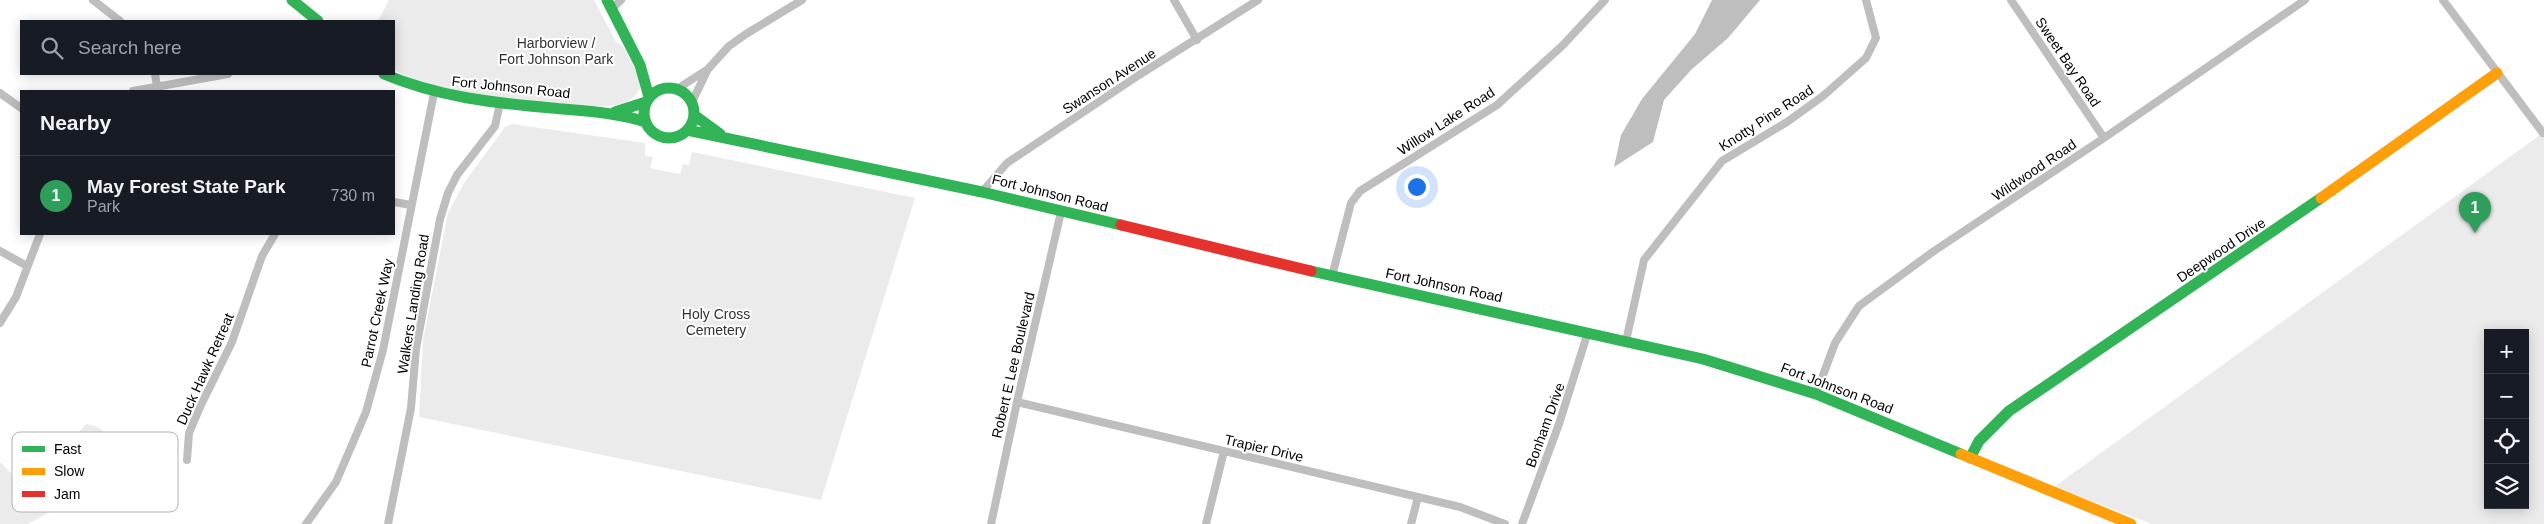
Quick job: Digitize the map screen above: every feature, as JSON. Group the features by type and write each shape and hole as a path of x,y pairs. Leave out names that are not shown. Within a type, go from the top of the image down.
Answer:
{"street":[{"path":"93,0 119,20"},
{"path":"292,0 317,20"},
{"path":"621,0 610,4 640,65 648,100 646,122 654,133 666,138 677,137 687,130 694,115 692,102 688,97 673,88 654,80 640,65"},
{"path":"692,102 708,69 729,46 802,0"},
{"path":"1174,0 1198,40"},
{"name":"Swanson Avenue","path":"982,192 1007,163 1139,75 1198,40 1258,0"},
{"name":"Willow Lake Road","path":"1332,276 1351,203 1360,191 1497,105 1562,46 1605,0"},
{"name":"Knotty Pine Road","path":"1626,341 1644,260 1722,161 1787,122 1823,96 1866,58 1876,38 1866,0"},
{"name":"Sweet Bay Road","path":"2011,0 2104,138"},
{"name":"Wildwood Road","path":"1816,394 1835,343 1849,317 1859,306 1934,251 2104,138 2305,0"},
{"path":"2443,0 2542,133"},
{"path":"648,100 661,89 673,88 708,69"},
{"name":"Deepwood Drive","path":"1970,458 1978,441 2009,411 2269,235 2497,73"},
{"path":"155,75 157,86"},
{"path":"138,90 222,75"},
{"name":"Fort Johnson Road","path":"387,75 434,93 500,103 609,113 646,122"},
{"path":"0,93 20,107"},
{"name":"Parrot Creek Way","path":"306,524 336,482 366,412 383,350 434,93"},
{"name":"Fort Johnson Road","path":"609,113 639,106 648,100"},
{"name":"Walkers Landing Road","path":"390,524 411,408 416,349 440,219 448,193 458,175 495,126 500,103"},
{"name":"Fort Johnson Road","path":"694,115 710,128 730,140"},
{"name":"Fort Johnson Road","path":"687,130 982,192 1332,276 1703,359 1816,394 2131,524"},
{"path":"395,202 411,206"},
{"name":"Robert E Lee Boulevard","path":"991,524 1061,212"},
{"path":"0,323 16,297 40,235"},
{"name":"Duck Hawk Retreat","path":"187,460 192,426 232,342 262,256 274,235"},
{"path":"0,251 27,266"},
{"name":"Bonham Drive","path":"1522,524 1562,416 1588,332"},
{"name":"Trapier Drive","path":"1017,402 1460,508 1504,524"},
{"path":"1206,524 1224,451"},
{"path":"1411,524 1418,498"}],"green space":[{"name":"Harborview / Fort Johnson Park","path":"389,0 594,0 616,42 623,46 639,77 640,88 636,95 626,102 613,106 593,106 491,97 441,88 395,70 395,20 379,20"},
{"name":"Holy Cross Cemetery","path":"512,124 645,143 645,156 653,157 650,168 680,174 683,164 689,165 692,152 915,198 821,500 419,417 423,340 448,213 464,183 505,127"},
{"path":"2544,132 2544,524 2152,524 2054,487"},
{"path":"86,424 100,428 104,432 80,432"},
{"path":"0,462 12,474 12,512 50,512 27,524 0,524"}],"shaded area":[{"path":"1712,0 1760,0 1728,38 1691,70 1664,100 1653,142 1614,167 1621,135 1642,99 1695,34"}],"traffic: fast":[{"path":"292,0 317,20"},
{"path":"607,0 640,65 649,97"},
{"path":"386,75 404,82 466,98 599,112 646,122"},
{"path":"669,88 679,90 687,95 692,103 694,113 692,123 687,131 679,136 669,138 659,136 651,131 646,123 644,113 646,103 651,95 659,90 669,88"},
{"path":"615,112 646,102"},
{"path":"694,115 720,134"},
{"path":"687,130 982,192 1121,225"},
{"path":"1970,458 1979,441 2009,411 2321,198"},
{"path":"1311,271 1703,359 1816,394 1961,454"}],"traffic: slow":[{"path":"2321,198 2497,73"},
{"path":"1961,454 2131,524"}],"traffic: jam":[{"path":"1121,225 1311,271"}],"place":[{"name":"May Forest State Park","path":"2475,233"}]}
